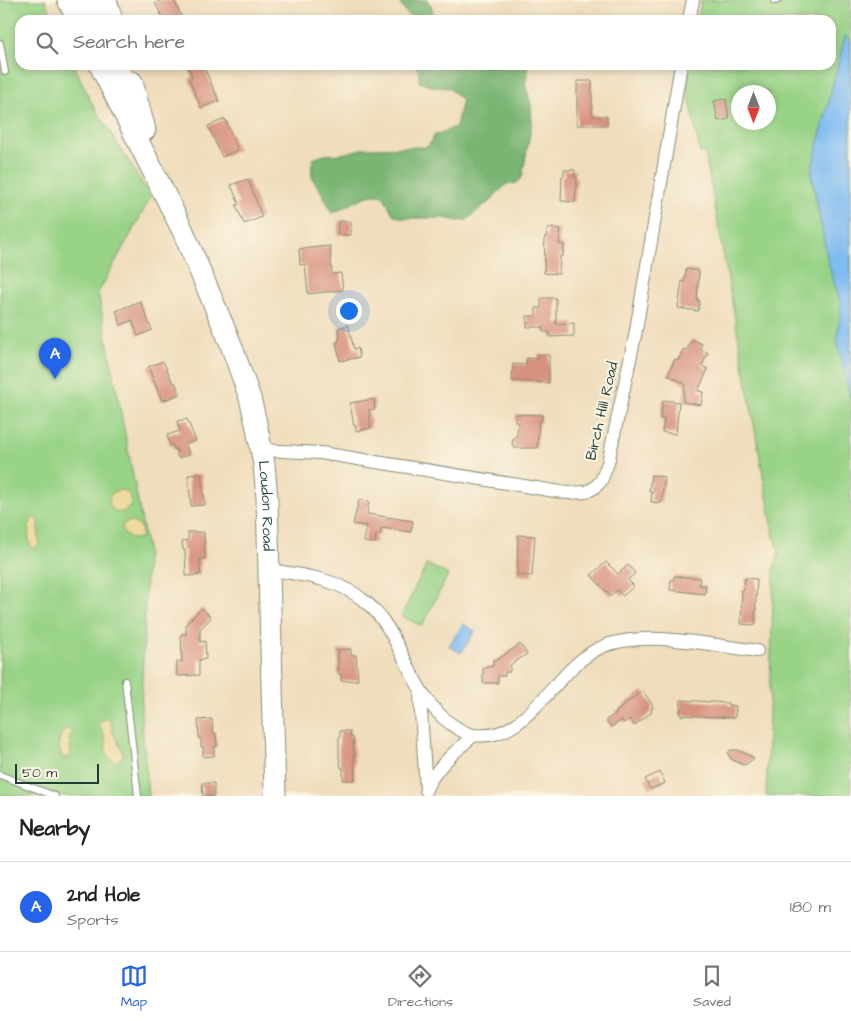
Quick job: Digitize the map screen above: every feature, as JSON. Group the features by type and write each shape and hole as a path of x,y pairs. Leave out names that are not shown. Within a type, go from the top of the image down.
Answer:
{"main road":[{"path":"68,0 76,15"},
{"path":"88,0 95,15"},
{"path":"106,0 110,15"},
{"path":"102,70 183,231"},
{"path":"118,70 171,192 183,231"},
{"path":"128,70 145,130"},
{"name":"Loudon Road","path":"183,231 243,378 262,450 267,498 270,570 275,796"}],"street":[{"path":"690,15 693,0"},
{"name":"Birch Hill Road","path":"262,450 321,453 502,484 567,493 586,492 598,485 608,463 635,336 680,70"},
{"path":"270,570 318,578 338,585 361,598 376,612 385,625 419,690 428,702 442,718 458,729 474,735 489,735 514,727 526,718 563,675 578,662 598,649 613,643 638,640 677,641 757,651"},
{"path":"419,690 422,709 426,793"},
{"path":"426,793 438,770 450,756 474,735"}],"lane":[{"path":"0,43 6,72"},
{"path":"125,681 138,796"},
{"path":"0,775 55,796"}],"green space":[{"path":"0,0 45,0 52,15 15,15 15,70 76,70 91,102 151,197 98,293 147,549 141,712 148,796 0,796"},
{"path":"399,0 427,0 434,15 408,15"},
{"path":"701,0 851,0 851,796 766,796 774,567 779,552 775,541 705,152 700,153 687,86 689,70 836,70 836,15 699,15"},
{"path":"418,70 528,70 525,84 531,104 532,122 522,178 517,183 507,184 490,202 467,220 402,218 393,214 384,197 378,195 365,197 332,213 312,177 313,159 324,155 342,154 365,148 426,147 435,135 456,126 462,100 449,88 435,87 419,82"},
{"path":"427,564 448,575 422,626 401,616"}],"sand":[{"path":"120,490 128,493 131,501 128,509 120,512 112,509 109,501 112,493"},
{"path":"34,517 38,521 39,544 37,547 32,548 28,532"},
{"path":"130,521 139,525 142,532 141,538 132,539 124,533 122,529 123,524"},
{"path":"110,720 112,730 123,753 123,757 116,762 107,755 105,737 99,725 101,721"},
{"path":"66,729 72,731 69,739 71,755 64,758 60,751 59,743 61,735"}],"water":[{"path":"845,36 851,41 851,400 837,343 841,305 828,262 811,173"},
{"path":"463,624 475,631 461,653 449,646"}],"building":[{"path":"162,0 174,0 181,15 161,15 155,3"},
{"path":"189,70 205,70 219,101 201,108 189,79 192,77"},
{"path":"577,81 592,81 592,116 607,116 607,125 577,125"},
{"path":"726,99 729,119 718,121 714,101"},
{"path":"225,119 238,150 222,157 208,126"},
{"path":"564,170 575,170 574,177 577,177 575,202 561,201"},
{"path":"248,179 262,217 244,224 236,205 239,204 231,185"},
{"path":"338,221 351,221 351,235 338,235"},
{"path":"547,228 561,229 559,244 564,245 563,256 560,256 559,274 544,273"},
{"path":"330,246 332,274 341,273 343,290 308,294 305,264 300,265 299,249"},
{"path":"686,269 699,271 697,301 700,301 698,311 678,308 682,281 684,282"},
{"path":"541,298 556,298 556,324 574,323 574,336 550,337 550,332 543,332 543,327 527,327 527,316 536,316 536,308 541,308"},
{"path":"140,301 152,330 138,336 132,320 121,325 116,311"},
{"path":"348,325 354,349 358,348 360,357 340,361 336,342 339,341 340,337 338,328"},
{"path":"692,339 702,344 700,349 708,353 702,366 708,369 698,391 703,392 701,405 683,402 685,384 668,375 675,359 678,361 683,349 687,350"},
{"path":"538,354 549,355 549,383 512,381 513,364 526,365 527,358 538,359"},
{"path":"163,361 180,394 162,401 148,367"},
{"path":"374,399 375,409 369,410 371,428 356,431 350,403"},
{"path":"663,400 679,402 676,434 662,432 664,419 660,419"},
{"path":"516,414 542,415 541,422 539,422 537,448 514,448 512,443 517,435 518,422 515,422"},
{"path":"187,419 196,441 186,444 189,455 178,458 176,449 174,449 173,445 170,445 167,435 180,431 177,421"},
{"path":"201,474 205,505 191,506 188,475"},
{"path":"651,475 665,477 661,503 651,502 652,492 649,492"},
{"path":"359,500 369,501 367,514 413,521 411,532 381,528 380,535 376,535 375,543 364,542 367,526 353,524"},
{"path":"188,532 204,532 205,559 200,559 200,575 186,576 185,550 183,550 182,541 188,540"},
{"path":"518,535 535,536 532,576 517,575"},
{"path":"606,562 618,574 628,565 635,573 628,580 634,586 623,596 617,590 610,596 591,575"},
{"path":"674,576 700,578 699,585 706,585 705,594 670,590 671,580 674,580"},
{"path":"745,578 757,579 755,625 741,624 742,590 744,590"},
{"path":"202,608 211,618 200,629 200,642 205,641 206,659 199,660 199,675 177,676 177,662 182,662 181,634 186,634 186,624"},
{"path":"520,644 527,654 510,665 510,672 505,672 505,676 498,676 498,683 483,683 483,668 493,666 493,660 497,660"},
{"path":"351,649 351,655 356,655 358,680 341,681 341,674 338,674 338,650"},
{"path":"643,691 652,704 652,712 634,726 630,719 624,723 622,720 611,727 606,720"},
{"path":"681,700 728,703 728,705 736,706 735,718 680,715"},
{"path":"212,719 217,747 214,747 214,756 203,757 203,747 201,747 201,739 199,739 198,720"},
{"path":"340,731 350,731 350,737 353,737 355,780 343,780 343,768 341,768 339,757"},
{"path":"730,750 738,750 754,758 743,765 731,759 728,754"},
{"path":"660,772 665,783 650,789 645,779"},
{"path":"202,783 214,783 214,796 203,796"}],"place":[{"name":"2nd Hole","path":"55,379"}]}
